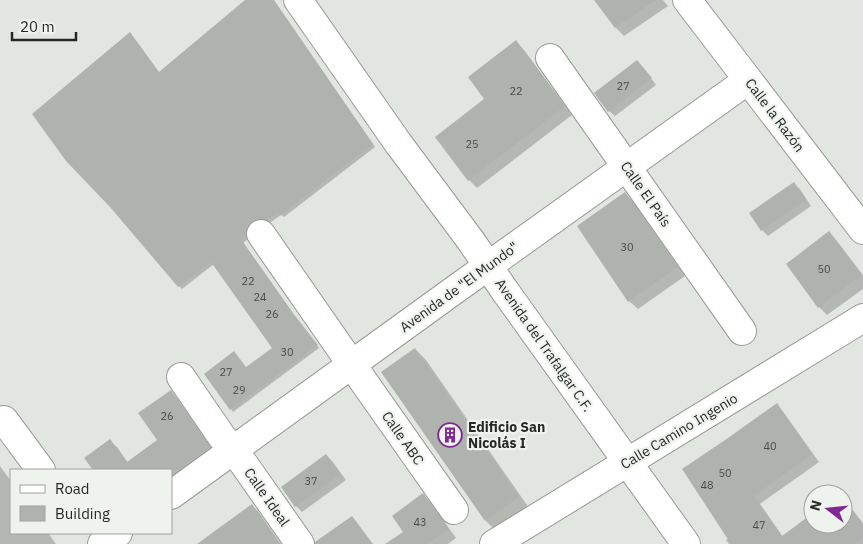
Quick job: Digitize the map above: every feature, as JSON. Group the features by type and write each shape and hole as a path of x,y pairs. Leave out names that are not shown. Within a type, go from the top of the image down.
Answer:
{"street":[{"name":"Avenida del Trafalgar C.F.","path":"298,0 398,143 489,266 686,544"},
{"name":"Calle la Razón","path":"687,0 863,230"},
{"name":"Calle El País","path":"550,58 742,331"},
{"name":"Avenida de \"El Mundo\"","path":"172,494 748,80"},
{"name":"Calle ABC","path":"261,234 454,510"},
{"name":"Calle Camino Ingenio","path":"494,544 863,318"},
{"name":"Calle Ideal","path":"181,378 300,544"},
{"path":"4,420 40,469"},
{"path":"102,544 117,534"}],"building":[{"path":"245,0 274,0 373,144 280,215 278,212 267,220 259,219 253,221 247,227 246,236 241,239 292,312 318,345 230,410 204,374 234,351 246,367 272,348 211,262 178,287 110,207 66,161 32,114 130,32 159,72"},
{"path":"594,0 656,0 615,28"},
{"path":"516,40 565,106 468,181 435,137 484,99 468,77"},
{"path":"637,60 652,78 608,112 594,93"},
{"path":"794,182 806,200 761,231 749,213"},
{"path":"625,192 678,267 628,302 577,226"},
{"path":"829,231 862,275 818,308 786,264"},
{"name":"Edificio San Nicolás I","path":"415,348 519,497 485,521 381,372"},
{"path":"171,390 210,447 179,470 92,469 84,458 110,439 127,462 157,440 138,413"},
{"path":"777,403 812,454 754,496 782,536 803,520 803,534 853,534 853,510 863,524 863,538 855,544 731,544 682,469"},
{"path":"326,454 341,474 295,507 281,487"},
{"path":"423,493 449,529 428,544 385,544 403,532 392,516"},
{"path":"252,504 280,544 197,544"},
{"path":"352,516 373,544 315,544 315,542"}],"place":[{"name":"Edificio San Nicolás I","path":"450,435"}]}
